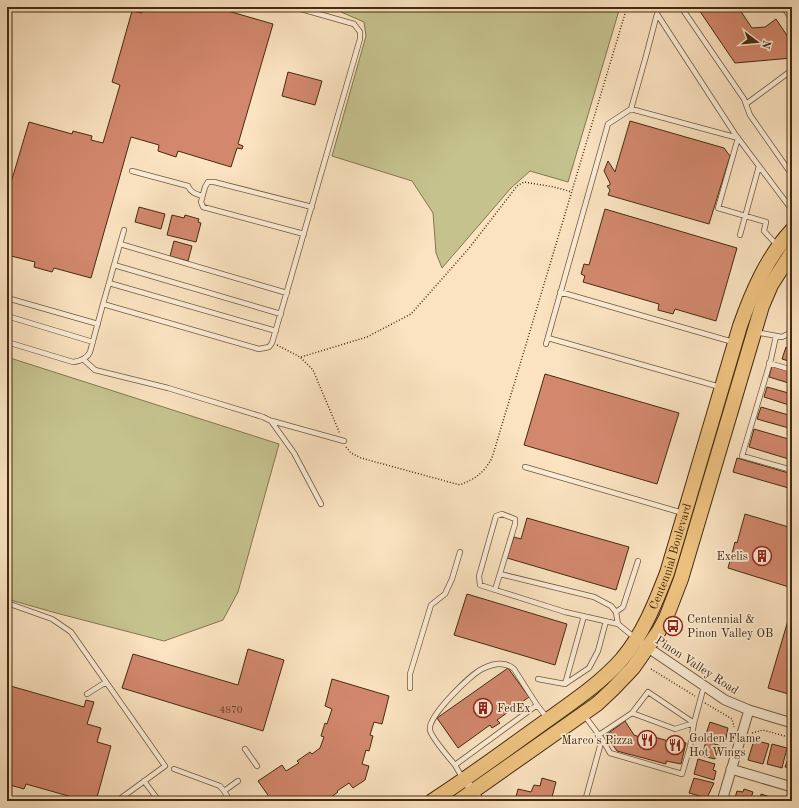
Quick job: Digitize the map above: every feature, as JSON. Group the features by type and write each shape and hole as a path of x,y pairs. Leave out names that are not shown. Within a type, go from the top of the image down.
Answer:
{"main road":[{"name":"Centennial Boulevard","path":"432,801 464,780 601,681 623,658 644,627 667,573 749,298 758,280 792,230"},
{"name":"Centennial Boulevard","path":"459,801 476,796 583,713 597,704 614,689 633,668 648,648 666,618 681,579 762,306 771,285 792,252"}],"street":[{"name":"Pinon Valley Road","path":"636,639 725,700 749,710 792,723"},
{"path":"722,801 749,710"},
{"path":"731,769 792,787"},
{"path":"464,780 476,796"}],"lane":[{"path":"103,304 259,348 269,347 272,343 360,38 360,32 354,24 294,7"},
{"path":"681,7 744,99 750,115 792,175"},
{"path":"783,7 792,19"},
{"path":"546,344 608,124 631,109 657,14 738,138 792,210"},
{"path":"746,104 792,70"},
{"path":"631,109 738,138"},
{"path":"738,138 718,208 766,222 764,231 779,247"},
{"path":"740,235 759,166"},
{"path":"132,171 188,186 193,193 202,196"},
{"path":"304,234 203,207 201,202 202,196 208,182 214,182 312,207"},
{"path":"7,342 73,362 84,360 88,356 93,342 124,230"},
{"path":"120,244 287,293"},
{"path":"114,265 281,314"},
{"path":"109,283 276,331"},
{"path":"560,292 735,342"},
{"path":"7,298 98,324"},
{"path":"7,316 93,342"},
{"path":"739,328 782,337 792,332"},
{"path":"776,336 742,456 792,470"},
{"path":"548,338 721,388"},
{"path":"84,360 95,370 168,388 263,417 271,421 344,441"},
{"path":"769,363 792,370"},
{"path":"271,421 294,453 321,504"},
{"path":"526,467 684,513"},
{"path":"495,590 515,524 515,519 502,514 496,516 479,576 480,585 495,590 565,612 618,624 636,639"},
{"path":"410,688 410,674 431,605 445,594 452,579 460,552"},
{"path":"616,612 623,607 638,562"},
{"path":"500,574 594,597 611,606 616,612 618,624"},
{"path":"7,603 52,619 71,632 165,766 118,801"},
{"path":"566,684 584,616"},
{"path":"538,679 566,684 589,668 598,651 606,621"},
{"path":"464,780 455,765 430,732 430,723 443,705 471,677 483,668 501,663 510,665 548,719"},
{"path":"87,694 106,682"},
{"path":"583,713 610,753 682,774 690,747 694,723 704,686"},
{"path":"584,801 600,737 632,714 648,692 694,723"},
{"path":"455,765 537,705"},
{"path":"632,714 675,730 694,723"},
{"path":"246,750 257,766"},
{"path":"174,769 220,786 230,801"},
{"path":"144,781 159,801"},
{"path":"224,791 238,781"}],"path":[{"path":"272,343 300,358 313,370 346,447 351,453 361,458 460,485 476,478 483,472 492,458 627,7"},
{"path":"300,358 367,337 411,314 470,247 516,186 524,182 554,187 572,192"}],"shaded area":[{"path":"342,7 620,7 568,182 530,171 511,188 442,268 436,253 433,213 412,181 332,156 366,36 364,22 341,12"},
{"path":"7,357 279,444 238,592 223,620 164,641 7,599"}],"building":[{"path":"143,7 221,7 221,9 273,24 238,144 243,146 242,149 237,148 231,167 178,151 176,157 158,151 159,145 131,137 91,278 54,268 52,272 34,267 35,262 7,255 7,196 29,122 72,134 73,131 92,136 91,140 103,143 120,85 112,82 132,11 142,13"},
{"path":"697,7 738,7 752,28 765,27 776,19 792,43 792,58 735,63"},
{"path":"288,72 322,81 315,105 282,96"},
{"path":"630,121 724,148 730,156 709,224 608,195 610,190 607,186 610,185 610,183 604,171 608,161 615,172"},
{"path":"139,207 165,214 161,229 135,222"},
{"path":"605,209 737,248 716,321 675,309 673,314 658,310 659,304 583,282 585,276 581,274 584,264 589,265"},
{"path":"172,215 184,218 185,215 199,219 198,222 201,223 196,242 167,235"},
{"path":"174,241 192,246 188,261 170,256"},
{"path":"786,347 792,349 792,362 782,359"},
{"path":"772,366 792,372 792,384 769,377"},
{"path":"545,374 679,413 657,484 524,445"},
{"path":"767,387 792,394 792,406 764,397"},
{"path":"761,407 792,416 792,429 757,419"},
{"path":"754,429 792,440 792,460 749,447"},
{"path":"737,458 792,474 792,489 733,472"},
{"name":"Exelis","path":"745,514 792,528 792,592 789,587 728,568"},
{"path":"527,518 629,547 616,590 507,558 514,537 521,539"},
{"path":"467,594 567,624 555,665 454,635"},
{"path":"792,607 792,695 768,688"},
{"path":"248,649 284,660 263,731 122,688 133,654 238,685"},
{"name":"FedEx","path":"508,668 529,697 497,720 500,723 492,728 490,725 458,748 437,718"},
{"path":"332,679 389,696 382,724 374,722 370,735 373,736 369,751 366,750 362,764 369,766 365,780 353,788 349,783 326,801 324,799 322,801 272,801 258,781 282,765 286,771 299,763 297,761 310,752 312,754 320,748 324,737 321,736 325,723 327,724 332,709 325,706"},
{"path":"7,685 84,707 86,700 94,702 87,724 101,728 97,742 111,746 96,801 86,801 26,784 24,789 10,785 11,780 7,779"},
{"path":"625,721 634,735 642,738 644,734 672,742 673,739 686,743 681,764 666,761 666,764 617,751 606,735"},
{"path":"710,722 728,728 725,743 705,737"},
{"path":"754,740 769,744 763,764 748,760"},
{"path":"706,741 724,747 721,755 716,754 715,759 702,756"},
{"path":"772,744 787,748 782,768 767,764"},
{"path":"792,751 792,769 785,767"},
{"path":"698,759 715,764 713,770 716,771 714,780 694,774"},
{"path":"542,778 556,782 551,801 515,801 518,789 531,792 534,785 540,786"},
{"path":"694,778 714,783 707,798 689,793"},
{"path":"744,789 753,792 750,801 734,801 737,791 743,792"},
{"path":"761,794 770,797 768,801 753,801 754,798 760,799"},
{"path":"689,796 707,801 687,801"}],"place":[{"name":"Exelis","path":"762,556"},
{"name":"Centennial & Pinon Valley OB","path":"673,626"},
{"name":"FedEx","path":"483,708"},
{"name":"Marco's Pizza","path":"647,740"},
{"name":"Golden Flame Hot Wings","path":"675,745"}]}
